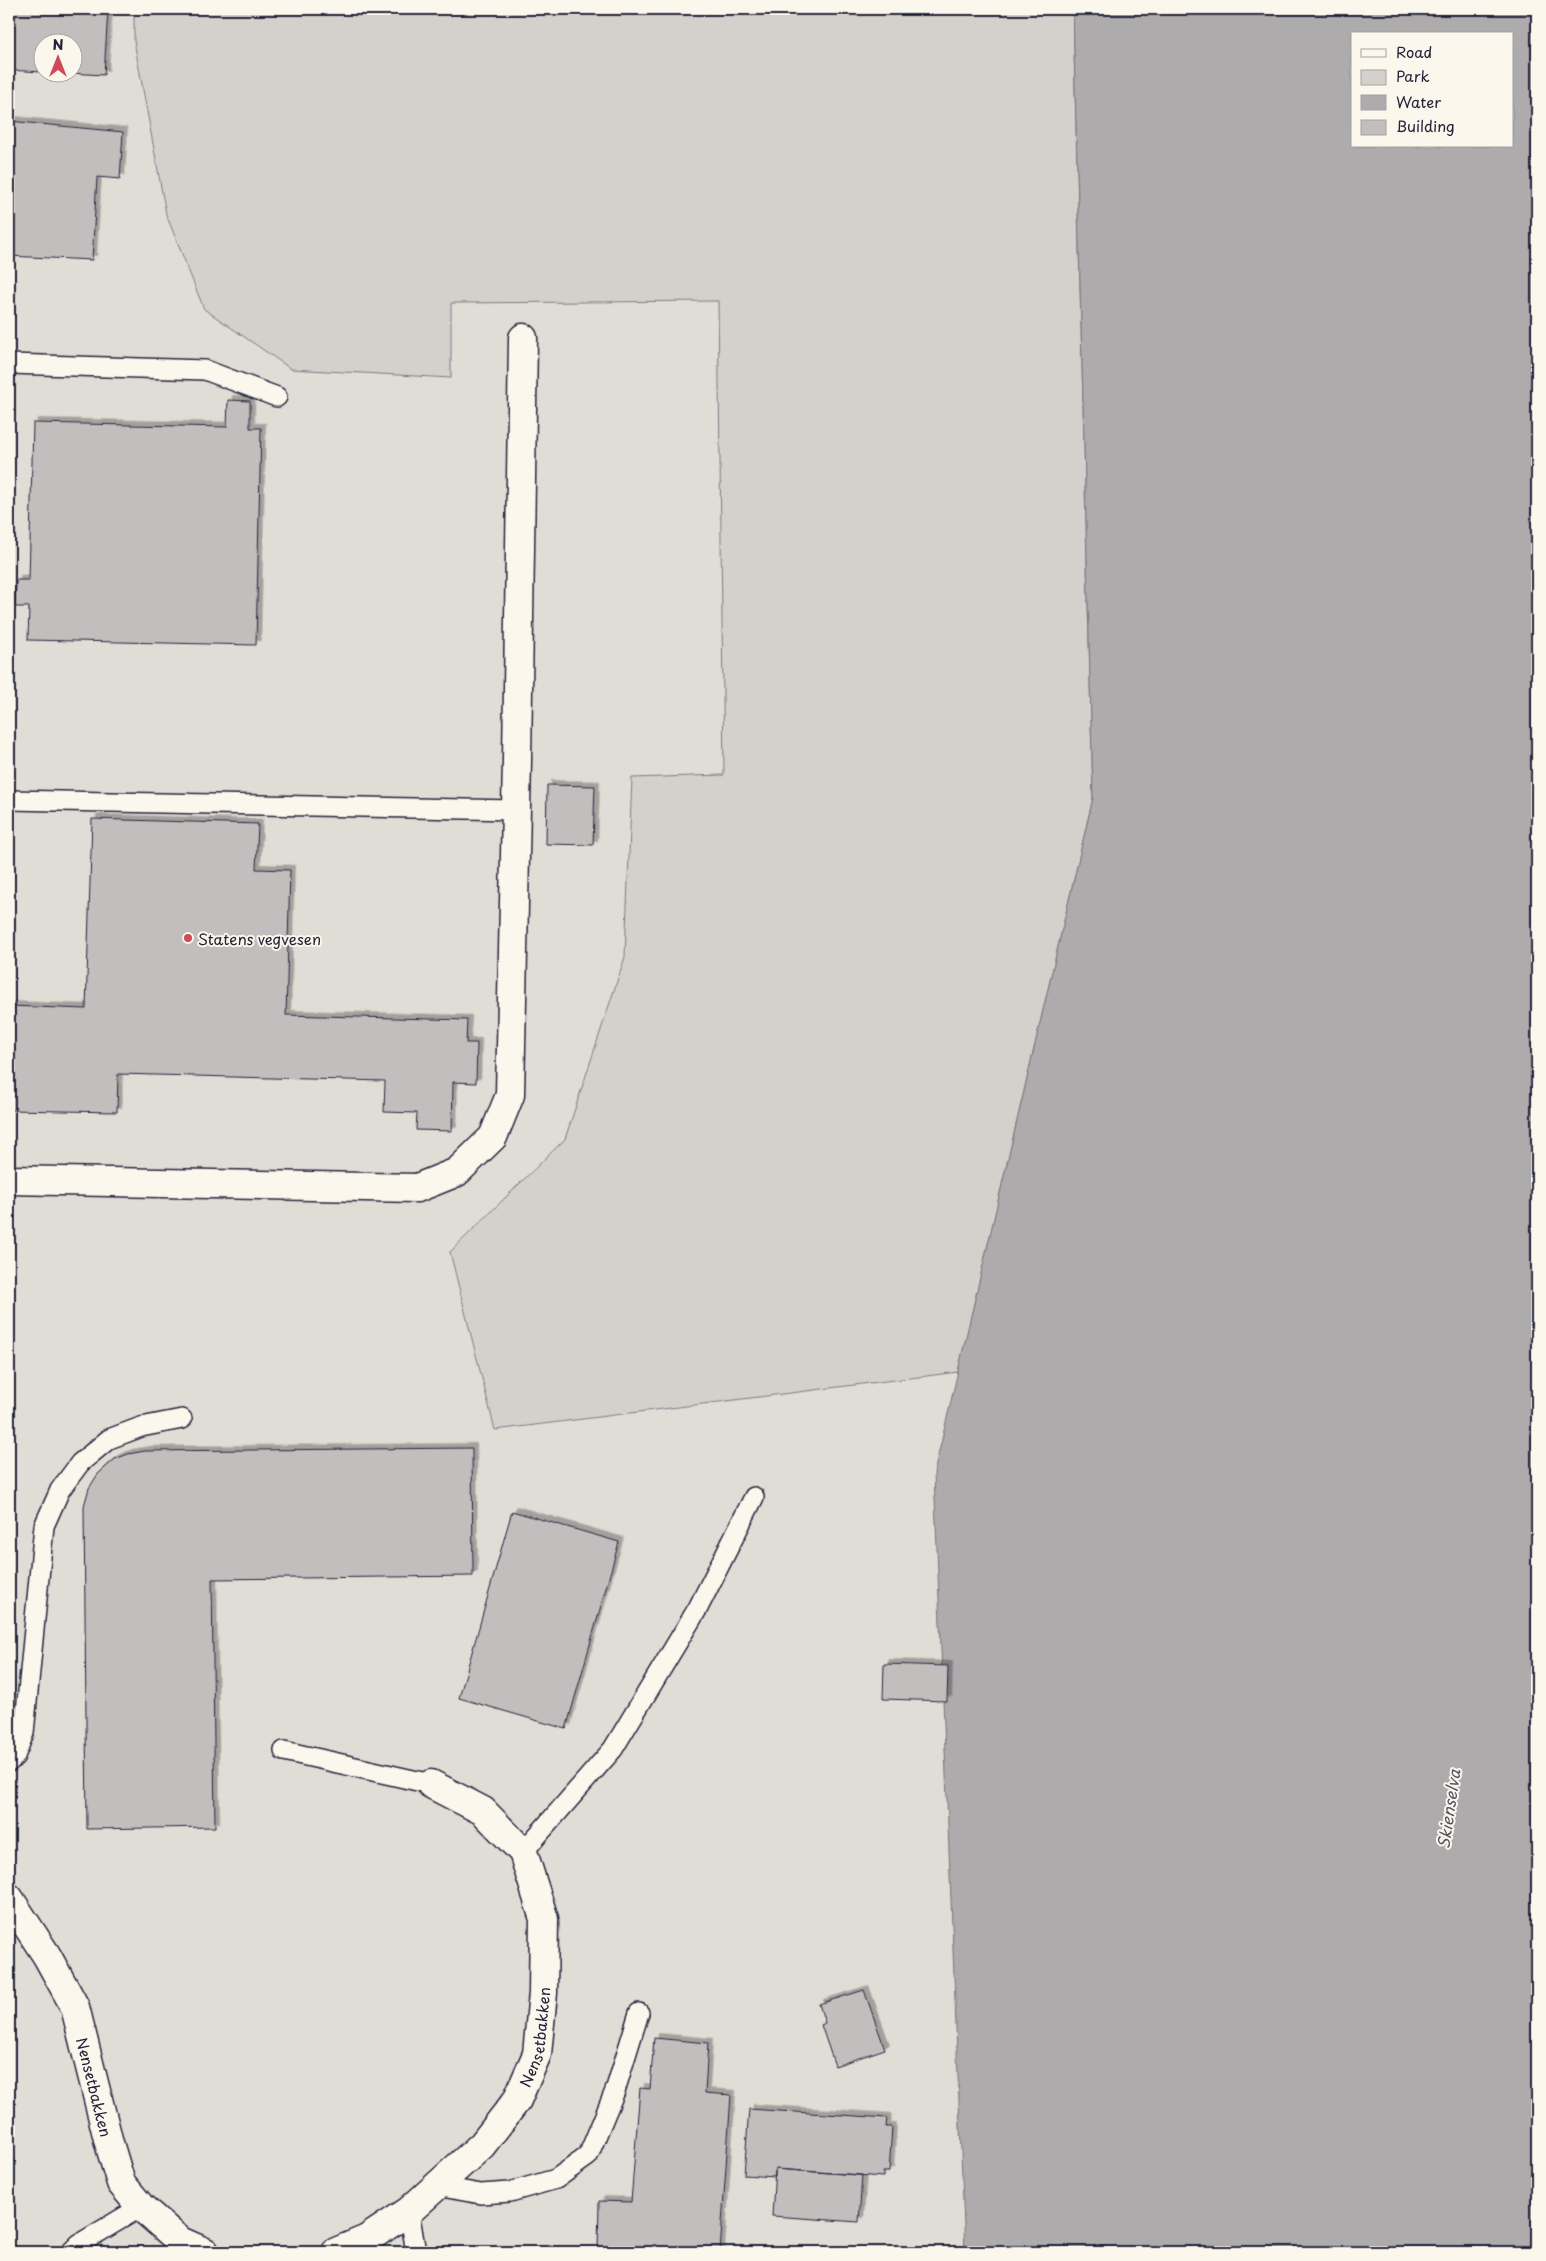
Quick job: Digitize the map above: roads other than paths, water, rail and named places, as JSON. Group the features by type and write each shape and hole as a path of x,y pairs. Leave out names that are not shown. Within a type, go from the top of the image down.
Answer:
{"street":[{"path":"9,1180 418,1188 457,1172 493,1137 510,1095 523,338"},
{"name":"Nensetbakken","path":"336,2252 367,2239 409,2211 482,2145 517,2100 537,2054 543,1993 544,1919 523,1852 484,1811 431,1784"},
{"name":"Nensetbakken","path":"9,1898 47,1956 75,2007 121,2183 141,2207 180,2241 205,2252"}],"lane":[{"path":"9,364 205,370 277,397"},
{"path":"9,800 516,810"},
{"path":"9,1762 15,1756 24,1733 44,1526 60,1490 80,1463 109,1439 141,1427 182,1419"},
{"path":"523,1852 613,1749 698,1608 754,1497"},
{"path":"284,1751 431,1784"},
{"path":"436,2186 481,2194 510,2192 556,2179 588,2156 616,2091 639,2013"},
{"path":"71,2252 79,2244 141,2207"},
{"path":"409,2211 416,2252"}],"water":[{"name":"Skienselva","path":"1073,9 1537,9 1537,2252 965,2252 934,1473 1093,798"}],"place":[{"name":"Statens vegvesen","path":"188,938"}]}
